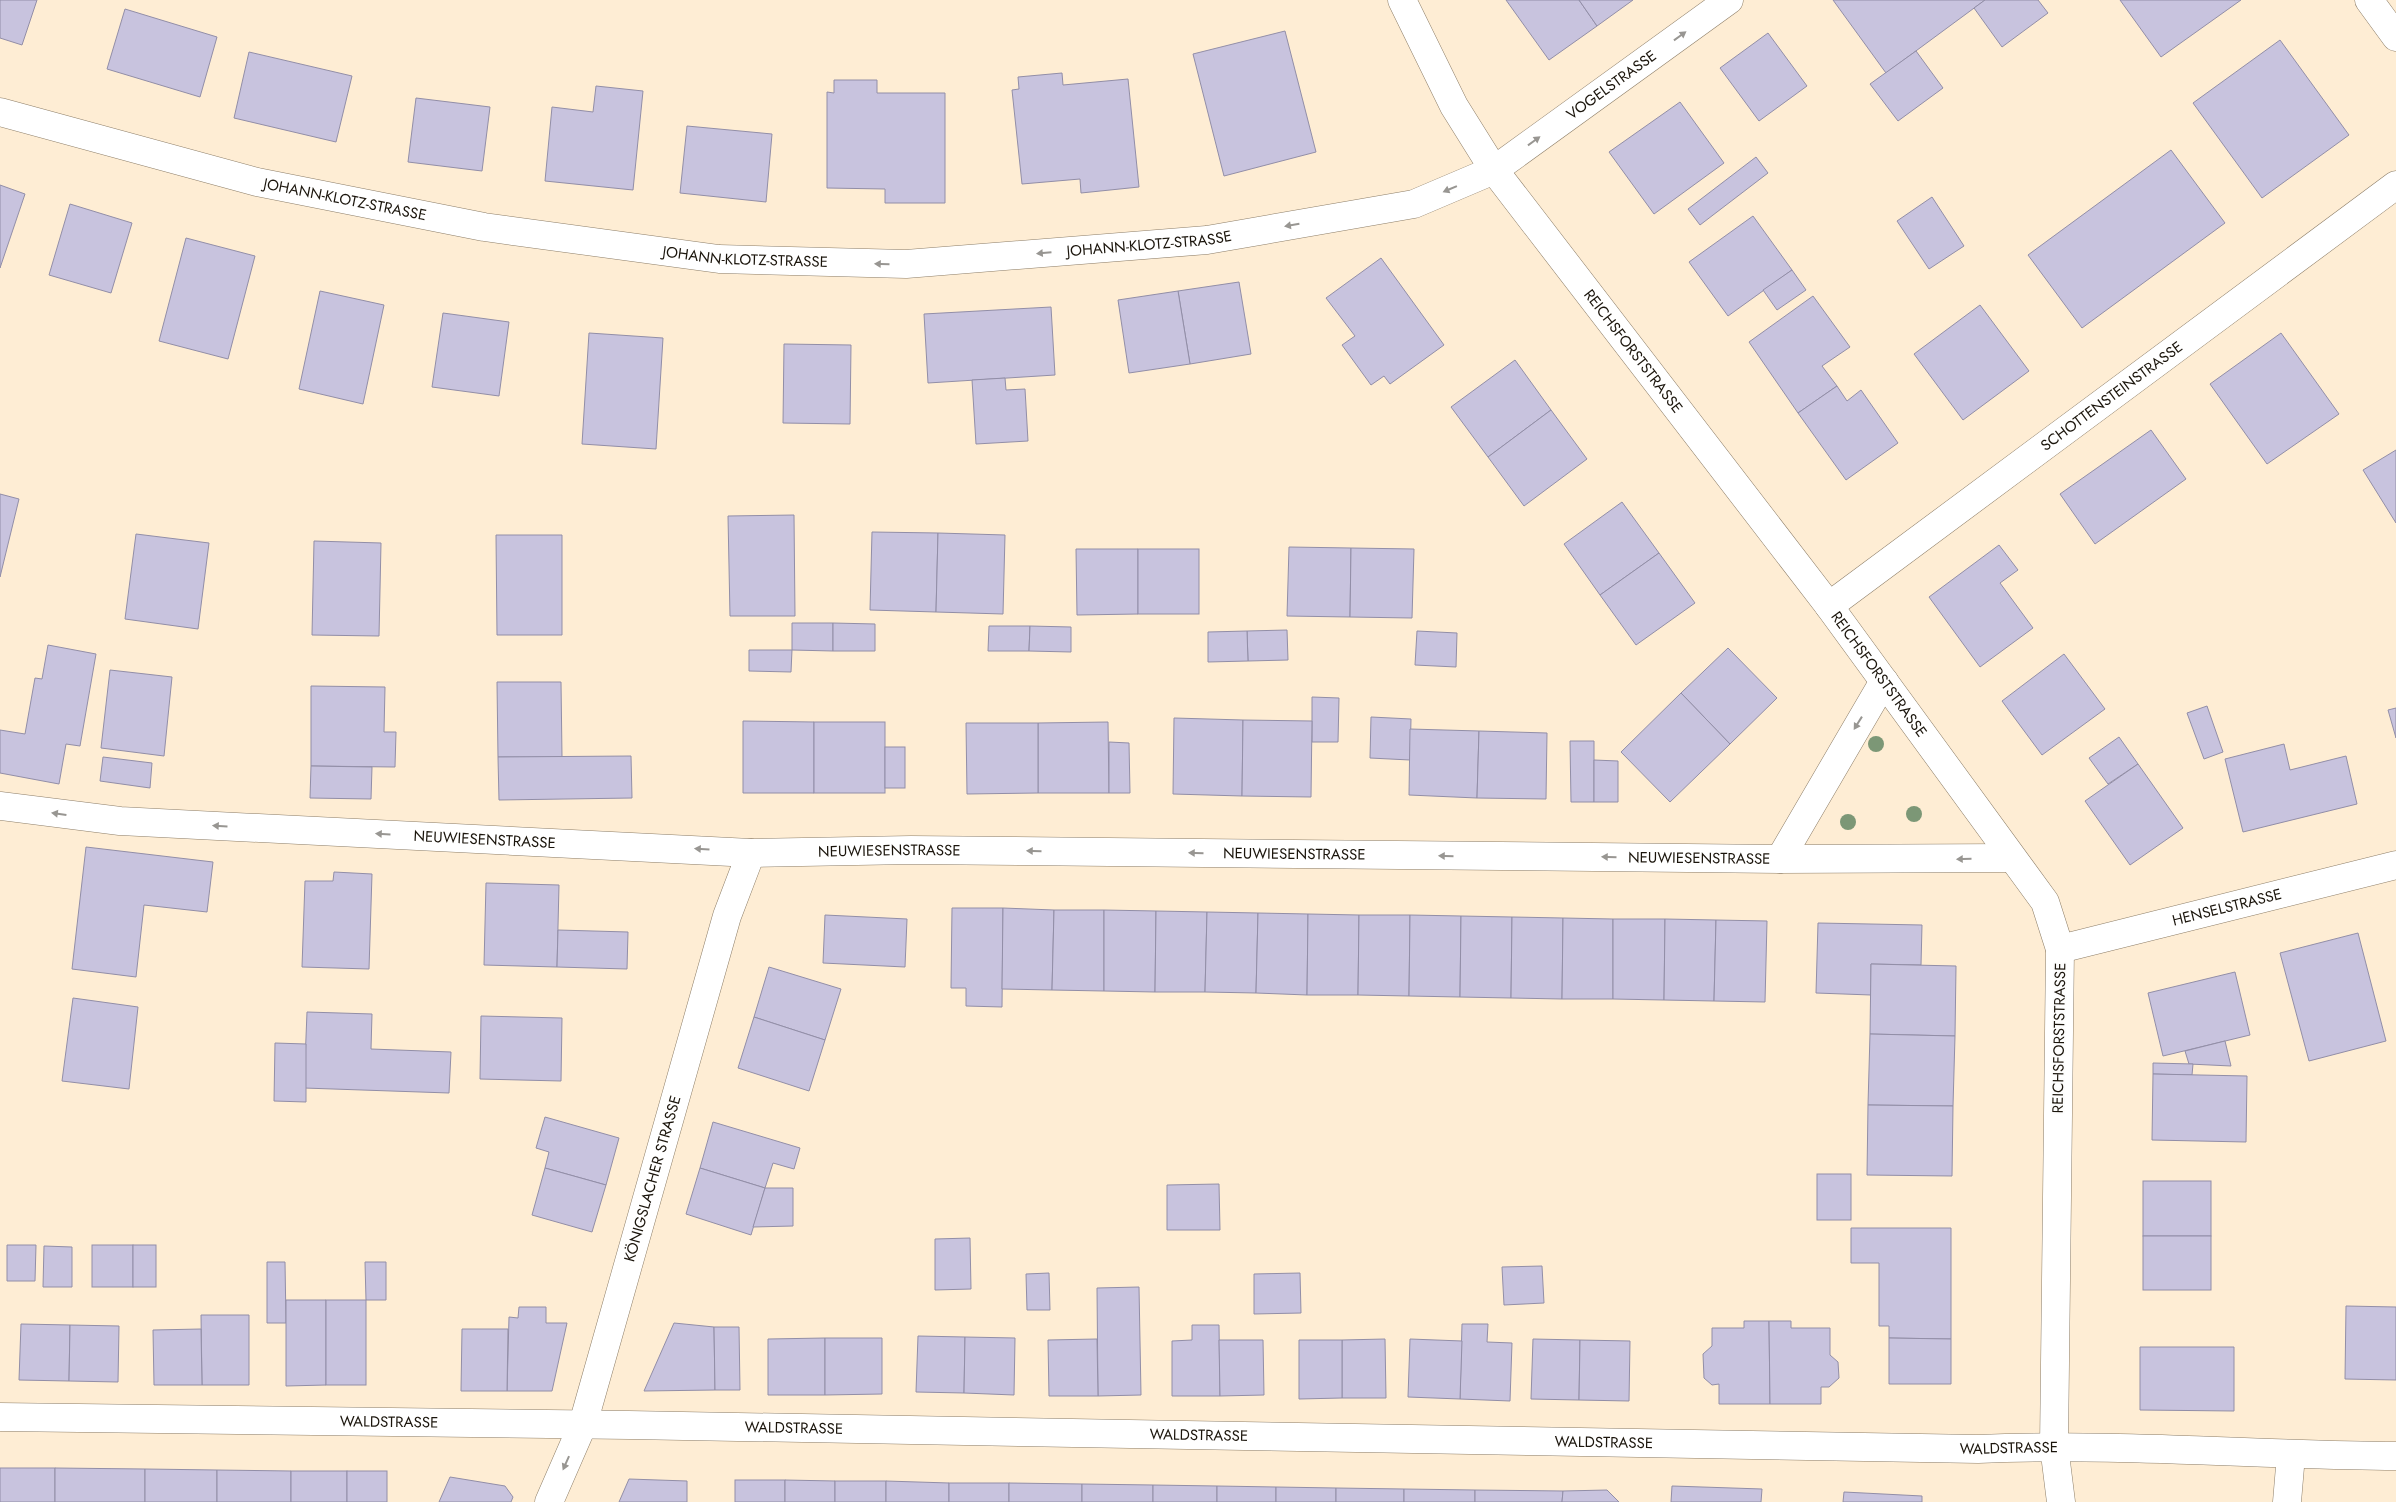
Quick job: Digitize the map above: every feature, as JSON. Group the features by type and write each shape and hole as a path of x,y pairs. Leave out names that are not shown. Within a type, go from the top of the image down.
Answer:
{"street":[{"name":"REICHSFORSTSTRASSE","path":"1402,0 1454,106 1494,170 1829,606 2045,902 2060,949 2054,1446 2061,1502"},
{"name":"VOGELSTRASSE","path":"1494,170 1729,0"},
{"path":"2369,0 2396,37"},
{"name":"JOHANN-KLOTZ-STRASSE","path":"0,112 257,182 484,227 719,259 906,264 1208,240 1414,204 1494,170"},
{"name":"SCHOTTENSTEINSTRASSE","path":"1829,606 2396,185"},
{"name":"NEUWIESENSTRASSE","path":"1780,859 1847,740 1884,682"},
{"name":"NEUWIESENSTRASSE","path":"0,806 120,821 751,853 911,850 1780,859 2012,858"},
{"name":"KÖNIGSLACHER STRASSE","path":"549,1502 583,1424 727,916 751,853"},
{"name":"HENSELSTRASSE","path":"2060,949 2396,865"},
{"name":"WALDSTRASSE","path":"0,1417 583,1424 1978,1449 2054,1446 2291,1455 2396,1456"},
{"path":"2287,1502 2291,1455"}],"building":[{"path":"0,0 37,0 22,45 0,38"},
{"path":"1506,0 1579,0 1597,26 1549,60"},
{"path":"1579,0 1633,0 1597,26"},
{"path":"1833,0 1985,0 1886,73"},
{"path":"1985,0 2038,0 2048,13 2002,47 1974,8"},
{"path":"2120,0 2241,0 2161,57"},
{"path":"125,9 217,37 200,97 107,69"},
{"path":"1285,31 1316,152 1224,176 1193,54"},
{"path":"1768,33 1807,86 1759,121 1720,68"},
{"path":"2280,40 2349,135 2262,198 2193,103"},
{"path":"1916,51 1943,88 1898,121 1870,84"},
{"path":"249,52 352,76 336,142 234,118"},
{"path":"1062,73 1063,85 1128,79 1139,187 1081,193 1080,179 1022,184 1012,90 1019,89 1018,77"},
{"path":"834,80 877,80 877,93 945,93 945,203 885,203 885,189 827,188 827,92 834,93"},
{"path":"596,86 643,91 633,190 545,181 552,107 593,112"},
{"path":"416,98 490,107 482,171 408,162"},
{"path":"1680,102 1724,163 1654,214 1609,152"},
{"path":"687,126 772,134 766,202 680,193"},
{"path":"2171,150 2225,223 2082,328 2028,255"},
{"path":"1756,157 1768,173 1700,225 1688,209"},
{"path":"0,185 25,194 0,268"},
{"path":"1932,197 1964,246 1929,269 1897,221"},
{"path":"70,204 132,223 111,293 49,275"},
{"path":"1753,216 1792,270 1728,316 1689,262"},
{"path":"186,238 255,256 228,359 159,341"},
{"path":"1381,258 1444,345 1390,384 1384,376 1371,385 1342,345 1355,336 1326,298"},
{"path":"1792,270 1806,290 1777,310 1763,290"},
{"path":"1239,282 1251,354 1190,364 1178,291"},
{"path":"320,291 384,305 363,404 299,389"},
{"path":"1178,291 1190,364 1129,373 1118,300"},
{"path":"1813,296 1850,347 1822,366 1837,386 1798,413 1749,342"},
{"path":"1980,305 2029,371 1963,420 1914,354"},
{"path":"1051,307 1055,375 928,383 924,314"},
{"path":"443,313 509,322 499,396 432,387"},
{"path":"589,333 663,338 656,449 582,444"},
{"path":"2281,333 2339,414 2267,464 2210,384"},
{"path":"784,344 851,345 850,424 783,423"},
{"path":"1515,360 1551,410 1488,457 1451,407"},
{"path":"1005,378 1006,390 1025,389 1028,441 976,444 972,380"},
{"path":"1837,386 1847,401 1861,390 1898,443 1846,480 1798,413"},
{"path":"1551,410 1587,459 1524,506 1488,457"},
{"path":"2151,430 2186,479 2095,544 2060,494"},
{"path":"2396,450 2396,523 2363,470"},
{"path":"0,494 19,499 0,577"},
{"path":"1622,502 1659,553 1600,595 1564,544"},
{"path":"794,515 795,616 730,616 728,516"},
{"path":"872,532 938,533 936,612 870,610"},
{"path":"938,533 1005,535 1003,614 936,612"},
{"path":"136,534 209,543 198,629 125,619"},
{"path":"496,535 562,535 562,635 497,635"},
{"path":"314,541 381,543 379,636 312,635"},
{"path":"1999,545 2018,570 2000,583 2033,628 1980,667 1929,597"},
{"path":"1289,547 1351,548 1350,617 1287,616"},
{"path":"1351,548 1414,549 1412,618 1350,617"},
{"path":"1076,549 1138,549 1138,614 1077,615"},
{"path":"1138,549 1199,549 1199,614 1138,614"},
{"path":"1659,553 1695,603 1636,645 1600,595"},
{"path":"792,623 833,623 833,651 792,650"},
{"path":"833,623 875,624 875,651 833,651"},
{"path":"989,626 1030,626 1029,651 988,651"},
{"path":"1030,626 1071,627 1071,652 1029,651"},
{"path":"1287,630 1288,660 1248,661 1247,631"},
{"path":"1247,631 1248,661 1208,662 1208,632"},
{"path":"1417,631 1457,633 1456,667 1415,665"},
{"path":"48,645 96,654 80,746 66,744 59,784 0,773 0,730 25,734 35,678 42,679"},
{"path":"1728,648 1777,698 1730,744 1681,693"},
{"path":"749,650 792,650 791,672 749,671"},
{"path":"2064,654 2105,709 2042,755 2002,701"},
{"path":"110,670 172,677 164,756 101,748"},
{"path":"497,682 561,682 562,757 498,757"},
{"path":"311,686 385,687 384,732 396,732 395,767 311,766"},
{"path":"1681,693 1730,744 1670,802 1621,752"},
{"path":"1312,697 1339,698 1338,742 1312,742"},
{"path":"2207,706 2223,752 2204,759 2187,713"},
{"path":"2396,708 2396,738 2388,710"},
{"path":"1371,717 1411,719 1410,760 1370,758"},
{"path":"1174,718 1243,720 1242,796 1173,794"},
{"path":"1243,720 1312,721 1311,797 1242,796"},
{"path":"743,721 814,722 814,793 743,793"},
{"path":"814,722 885,722 885,793 814,793"},
{"path":"1108,722 1109,793 1038,793 1038,723"},
{"path":"966,723 1038,723 1038,793 967,794"},
{"path":"1410,729 1479,731 1477,798 1409,795"},
{"path":"1479,731 1547,733 1546,799 1477,798"},
{"path":"2119,737 2138,764 2108,784 2089,758"},
{"path":"1570,741 1594,741 1594,802 1571,802"},
{"path":"1109,742 1129,743 1130,793 1109,793"},
{"path":"2284,744 2290,770 2346,756 2357,804 2243,832 2225,759"},
{"path":"885,747 905,747 905,788 885,788"},
{"path":"631,756 632,798 499,800 498,757"},
{"path":"103,757 152,763 150,788 100,781"},
{"path":"1594,760 1618,761 1618,802 1594,802"},
{"path":"2138,764 2183,828 2130,865 2085,801"},
{"path":"311,766 372,767 371,799 310,798"},
{"path":"86,847 213,862 207,912 144,905 136,977 72,969"},
{"path":"334,872 372,874 369,969 302,967 305,881 333,881"},
{"path":"486,883 559,885 557,967 484,965"},
{"path":"952,908 1003,908 1002,1007 966,1006 966,988 951,988"},
{"path":"1003,908 1054,910 1052,990 1002,989"},
{"path":"1054,910 1104,910 1104,991 1052,990"},
{"path":"1104,910 1156,911 1155,992 1104,991"},
{"path":"1156,911 1207,912 1205,992 1155,992"},
{"path":"1207,912 1258,913 1256,993 1205,992"},
{"path":"1258,913 1308,914 1307,995 1256,993"},
{"path":"1308,914 1359,915 1358,995 1307,995"},
{"path":"825,915 907,919 905,967 823,963"},
{"path":"1359,915 1410,915 1409,996 1358,995"},
{"path":"1410,915 1461,916 1460,997 1409,996"},
{"path":"1461,916 1512,917 1511,998 1460,997"},
{"path":"1512,917 1563,918 1562,999 1511,998"},
{"path":"1563,918 1613,919 1613,999 1562,999"},
{"path":"1613,919 1665,919 1664,1000 1613,999"},
{"path":"1665,919 1716,920 1714,1001 1664,1000"},
{"path":"1716,920 1767,921 1765,1002 1714,1001"},
{"path":"1818,923 1922,925 1921,965 1871,964 1871,995 1816,993"},
{"path":"558,930 628,932 627,969 557,967"},
{"path":"2358,933 2386,1041 2309,1061 2280,953"},
{"path":"1871,964 1956,966 1955,1036 1870,1034"},
{"path":"769,967 841,989 825,1040 754,1017"},
{"path":"2235,972 2250,1035 2163,1056 2148,993"},
{"path":"73,998 138,1007 129,1089 62,1081"},
{"path":"307,1012 372,1014 371,1049 451,1052 449,1093 304,1088"},
{"path":"481,1016 562,1018 561,1081 480,1079"},
{"path":"754,1017 825,1040 809,1091 738,1068"},
{"path":"1870,1034 1955,1036 1953,1106 1868,1105"},
{"path":"2225,1041 2231,1066 2189,1064 2185,1051"},
{"path":"275,1043 306,1044 306,1102 274,1101"},
{"path":"2153,1063 2193,1064 2192,1075 2153,1074"},
{"path":"2153,1074 2247,1076 2246,1142 2152,1140"},
{"path":"1868,1105 1953,1106 1952,1176 1867,1175"},
{"path":"545,1117 619,1138 606,1185 545,1168 549,1152 536,1148"},
{"path":"713,1122 800,1148 794,1169 773,1163 765,1188 700,1168"},
{"path":"545,1168 606,1185 592,1232 532,1215"},
{"path":"700,1168 765,1188 751,1235 686,1214"},
{"path":"1817,1174 1851,1174 1851,1220 1817,1220"},
{"path":"2143,1181 2211,1181 2211,1236 2143,1236"},
{"path":"1219,1184 1220,1230 1167,1230 1167,1185"},
{"path":"765,1188 793,1188 793,1226 753,1227"},
{"path":"1851,1228 1951,1228 1951,1339 1889,1338 1889,1326 1879,1326 1879,1263 1851,1263"},
{"path":"2143,1236 2211,1236 2211,1290 2143,1290"},
{"path":"970,1238 971,1289 935,1290 935,1239"},
{"path":"7,1245 36,1245 35,1281 7,1281"},
{"path":"92,1245 133,1245 133,1287 92,1287"},
{"path":"133,1245 156,1245 156,1287 133,1287"},
{"path":"44,1246 72,1247 72,1287 43,1287"},
{"path":"267,1262 285,1262 286,1323 267,1323"},
{"path":"365,1262 386,1262 386,1300 366,1300"},
{"path":"1542,1266 1544,1303 1504,1305 1502,1267"},
{"path":"1049,1273 1050,1310 1027,1310 1026,1274"},
{"path":"1300,1273 1301,1313 1254,1314 1254,1274"},
{"path":"1139,1287 1141,1395 1098,1396 1097,1288"},
{"path":"286,1300 326,1300 326,1385 286,1386"},
{"path":"326,1300 366,1300 366,1385 326,1385"},
{"path":"2346,1306 2396,1307 2396,1380 2345,1379"},
{"path":"519,1307 546,1307 546,1323 567,1323 552,1391 507,1391 509,1317 518,1318"},
{"path":"201,1315 249,1315 249,1385 202,1385"},
{"path":"1744,1321 1769,1321 1770,1404 1719,1404 1719,1384 1712,1385 1704,1378 1703,1354 1712,1346 1712,1328 1744,1328"},
{"path":"1769,1321 1791,1321 1791,1328 1830,1328 1830,1355 1838,1362 1839,1378 1829,1387 1821,1387 1821,1404 1770,1404"},
{"path":"674,1323 714,1327 715,1390 644,1391"},
{"path":"21,1324 70,1325 69,1381 19,1380"},
{"path":"1462,1324 1488,1324 1487,1342 1512,1343 1510,1401 1460,1399"},
{"path":"70,1325 119,1326 118,1382 69,1381"},
{"path":"1192,1325 1219,1325 1220,1396 1172,1396 1172,1341 1192,1340"},
{"path":"714,1327 739,1327 740,1390 715,1390"},
{"path":"201,1329 202,1385 154,1385 153,1330"},
{"path":"462,1329 508,1329 507,1391 461,1391"},
{"path":"918,1336 965,1337 964,1393 916,1392"},
{"path":"965,1337 1015,1338 1014,1395 964,1393"},
{"path":"825,1338 825,1395 768,1395 768,1339"},
{"path":"825,1338 882,1338 882,1394 825,1395"},
{"path":"1889,1338 1951,1339 1951,1384 1889,1384"},
{"path":"1097,1339 1098,1396 1049,1396 1048,1340"},
{"path":"1385,1339 1386,1398 1342,1398 1342,1340"},
{"path":"1410,1339 1462,1341 1460,1399 1408,1397"},
{"path":"1533,1339 1580,1340 1579,1400 1531,1399"},
{"path":"1219,1340 1263,1340 1264,1395 1220,1396"},
{"path":"1299,1340 1342,1340 1342,1398 1299,1399"},
{"path":"1580,1340 1630,1341 1629,1401 1579,1400"},
{"path":"2140,1347 2234,1347 2234,1411 2140,1410"},
{"path":"0,1468 55,1468 55,1502 0,1502"},
{"path":"55,1468 145,1469 145,1502 55,1502"},
{"path":"145,1469 217,1470 217,1502 145,1502"},
{"path":"217,1470 291,1471 291,1502 217,1502"},
{"path":"291,1471 347,1471 347,1502 291,1502"},
{"path":"347,1471 387,1471 387,1502 347,1502"},
{"path":"450,1477 505,1486 513,1497 511,1502 439,1502"},
{"path":"629,1479 687,1481 687,1502 619,1502"},
{"path":"735,1480 785,1480 785,1502 735,1502"},
{"path":"785,1480 835,1481 835,1502 785,1502"},
{"path":"835,1481 886,1481 886,1502 835,1502"},
{"path":"886,1481 949,1483 949,1502 886,1502"},
{"path":"949,1483 1009,1483 1009,1502 949,1502"},
{"path":"1009,1483 1082,1484 1082,1502 1009,1502"},
{"path":"1082,1484 1153,1485 1153,1502 1082,1502"},
{"path":"1153,1485 1217,1486 1217,1502 1153,1502"},
{"path":"1217,1486 1276,1487 1276,1502 1217,1502"},
{"path":"1672,1486 1762,1489 1761,1502 1671,1502"},
{"path":"1276,1487 1336,1488 1336,1502 1276,1502"},
{"path":"1336,1488 1404,1489 1404,1502 1336,1502"},
{"path":"1404,1489 1475,1490 1475,1502 1404,1502"},
{"path":"1475,1490 1563,1491 1562,1502 1475,1502"},
{"path":"1607,1490 1619,1502 1562,1502 1563,1491"},
{"path":"1844,1492 1922,1496 1922,1502 1843,1502"}]}
